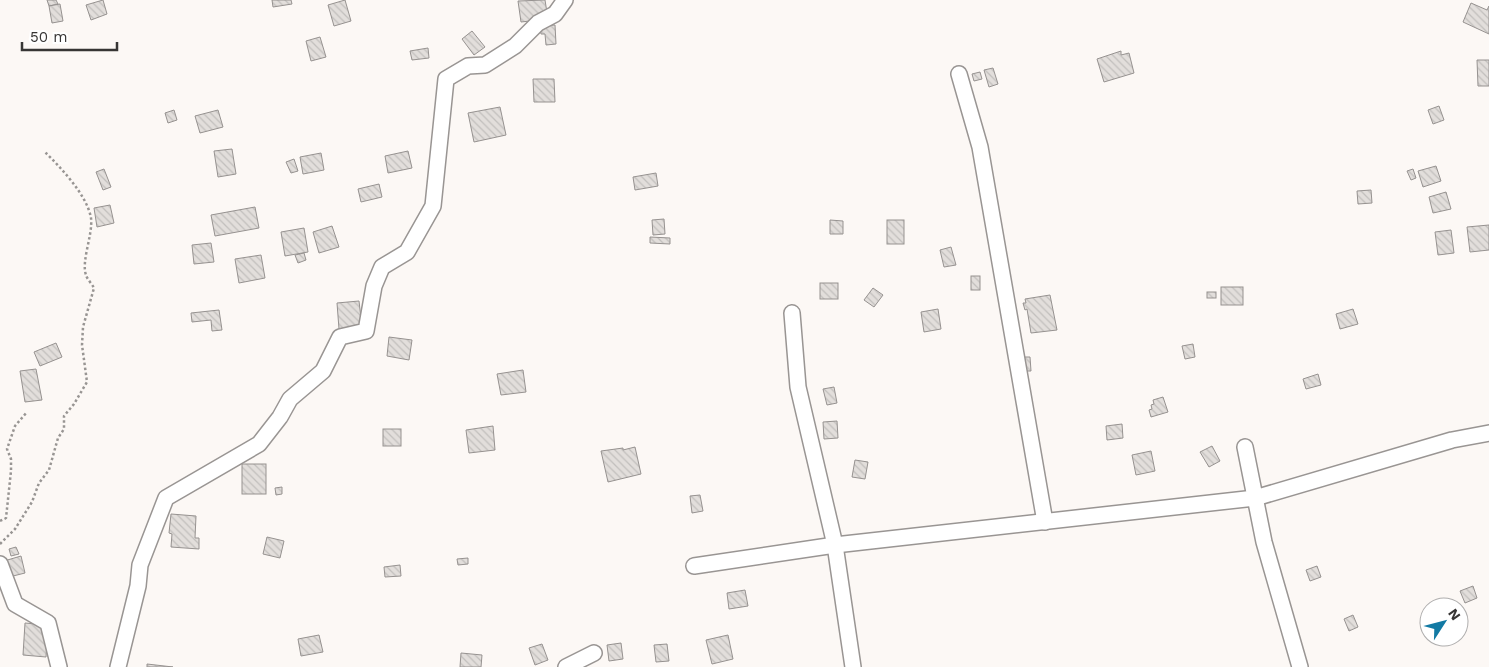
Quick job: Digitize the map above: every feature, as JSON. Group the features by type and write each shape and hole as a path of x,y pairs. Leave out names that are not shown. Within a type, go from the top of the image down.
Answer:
{"street":[{"path":"118,667 138,586 140,565 166,498 258,444 280,418 290,399 323,371 340,337 366,331 374,286 382,267 407,252 433,206 446,79 468,66 485,65 515,46 538,23 555,14 565,0"},
{"path":"959,74 980,147 1045,522"},
{"path":"792,313 798,387 834,545 854,667"},
{"path":"694,566 834,545 1255,498 1452,440 1489,433"},
{"path":"1245,447 1264,542 1300,667"},
{"path":"0,564 15,604 48,623 58,667"},
{"path":"566,667 594,653"}],"path":[{"path":"0,544 15,529 32,502 39,483 49,470 58,438 64,429 64,416 74,404 87,382 82,345 83,327 94,288 86,276 84,266 89,244 91,218 81,195 61,168 45,152"},
{"path":"0,521 6,518 12,471 11,459 7,448 15,426 27,412"}],"building":[{"path":"47,0 56,0 58,4 49,6"},
{"path":"103,0 107,14 91,20 86,5"},
{"path":"272,0 291,0 292,4 273,7"},
{"path":"345,0 351,21 334,26 328,5"},
{"path":"545,0 548,19 521,22 518,1"},
{"path":"1471,3 1487,10 1489,6 1489,34 1463,22"},
{"path":"60,4 63,21 52,23 49,6"},
{"path":"555,25 556,44 546,45 545,34 541,34 540,26"},
{"path":"472,31 485,47 474,55 462,39"},
{"path":"320,37 326,57 311,61 306,41"},
{"path":"428,48 429,58 412,60 410,51"},
{"path":"1121,51 1121,55 1129,53 1134,73 1104,82 1097,59"},
{"path":"1477,60 1489,60 1489,86 1478,86"},
{"path":"993,68 998,84 989,87 984,70"},
{"path":"980,72 982,79 974,81 972,74"},
{"path":"533,79 554,79 555,102 534,102"},
{"path":"1439,106 1444,120 1433,124 1428,110"},
{"path":"500,107 506,135 474,142 468,113"},
{"path":"174,110 177,120 168,123 165,113"},
{"path":"218,110 223,127 200,133 195,116"},
{"path":"232,149 236,174 218,177 214,151"},
{"path":"408,151 412,168 388,173 385,156"},
{"path":"321,153 324,170 303,174 300,157"},
{"path":"294,159 298,171 291,173 286,162"},
{"path":"1436,166 1441,181 1423,187 1418,171"},
{"path":"104,169 111,187 103,190 96,172"},
{"path":"1413,169 1416,178 1411,180 1407,171"},
{"path":"656,173 658,186 635,190 633,177"},
{"path":"379,184 382,197 361,202 358,189"},
{"path":"1371,190 1372,203 1358,204 1357,191"},
{"path":"1446,192 1451,209 1433,213 1429,197"},
{"path":"110,205 114,223 97,227 94,208"},
{"path":"255,207 259,228 215,236 211,215"},
{"path":"664,219 665,234 653,235 652,220"},
{"path":"830,220 843,221 843,234 830,234"},
{"path":"887,220 904,220 904,244 887,244"},
{"path":"1489,225 1489,250 1470,252 1467,227"},
{"path":"332,226 339,247 319,253 313,232"},
{"path":"304,228 308,252 285,256 281,232"},
{"path":"1451,230 1454,253 1438,255 1435,232"},
{"path":"650,237 670,238 670,244 650,243"},
{"path":"211,243 214,262 194,264 192,245"},
{"path":"951,247 956,265 944,267 940,250"},
{"path":"304,253 306,260 298,263 295,255"},
{"path":"261,255 265,278 239,283 235,259"},
{"path":"971,276 980,276 980,290 971,290"},
{"path":"820,283 838,283 838,299 820,299"},
{"path":"1221,287 1243,287 1243,305 1221,305"},
{"path":"873,288 883,295 874,307 864,300"},
{"path":"1207,292 1216,292 1216,298 1207,298"},
{"path":"1050,295 1057,330 1031,333 1027,309 1025,310 1023,303 1026,303 1025,299"},
{"path":"359,301 362,327 339,329 337,303"},
{"path":"938,309 941,329 924,332 921,312"},
{"path":"1353,309 1358,324 1340,329 1336,314"},
{"path":"219,310 222,330 212,331 211,320 192,322 191,313"},
{"path":"389,337 412,340 409,360 387,356"},
{"path":"56,343 62,357 40,366 34,352"},
{"path":"1193,344 1195,357 1185,359 1182,346"},
{"path":"1021,357 1030,357 1031,371 1023,371"},
{"path":"36,369 42,400 25,402 20,371"},
{"path":"523,370 526,392 501,395 497,374"},
{"path":"1318,374 1321,385 1306,389 1303,379"},
{"path":"834,387 837,403 827,405 823,389"},
{"path":"1163,397 1168,412 1151,417 1149,410 1152,409 1151,405 1154,404 1153,400"},
{"path":"837,421 838,438 824,439 823,422"},
{"path":"1122,424 1123,438 1107,440 1106,426"},
{"path":"493,426 495,450 469,453 466,430"},
{"path":"383,429 401,429 401,446 383,446"},
{"path":"1212,446 1220,461 1209,467 1200,452"},
{"path":"635,447 641,474 608,482 601,451 623,448 623,450"},
{"path":"1151,451 1155,471 1136,475 1132,455"},
{"path":"855,460 868,462 865,479 852,477"},
{"path":"242,464 266,464 266,494 242,494"},
{"path":"282,487 282,494 276,495 275,488"},
{"path":"700,495 703,511 692,513 690,496"},
{"path":"171,514 196,516 195,538 199,538 199,549 171,547 172,534 169,533"},
{"path":"267,537 284,541 280,558 263,554"},
{"path":"16,547 19,554 11,556 9,549"},
{"path":"21,556 25,573 9,577 4,561"},
{"path":"468,558 468,564 458,565 457,559"},
{"path":"400,565 401,576 385,577 384,567"},
{"path":"1317,566 1321,577 1310,581 1306,570"},
{"path":"1473,586 1477,598 1469,601 1469,597 1462,597 1460,591"},
{"path":"745,590 748,606 729,609 727,593"},
{"path":"1353,615 1358,627 1349,631 1344,619"},
{"path":"25,623 48,625 46,657 23,655"},
{"path":"319,635 323,652 301,656 298,639"},
{"path":"728,635 733,659 712,664 706,640"},
{"path":"621,643 623,659 609,661 607,645"},
{"path":"542,644 548,660 535,665 529,648"},
{"path":"667,644 669,661 656,662 654,645"},
{"path":"461,653 482,655 481,667 460,667"},
{"path":"147,664 173,667 147,667"}]}
